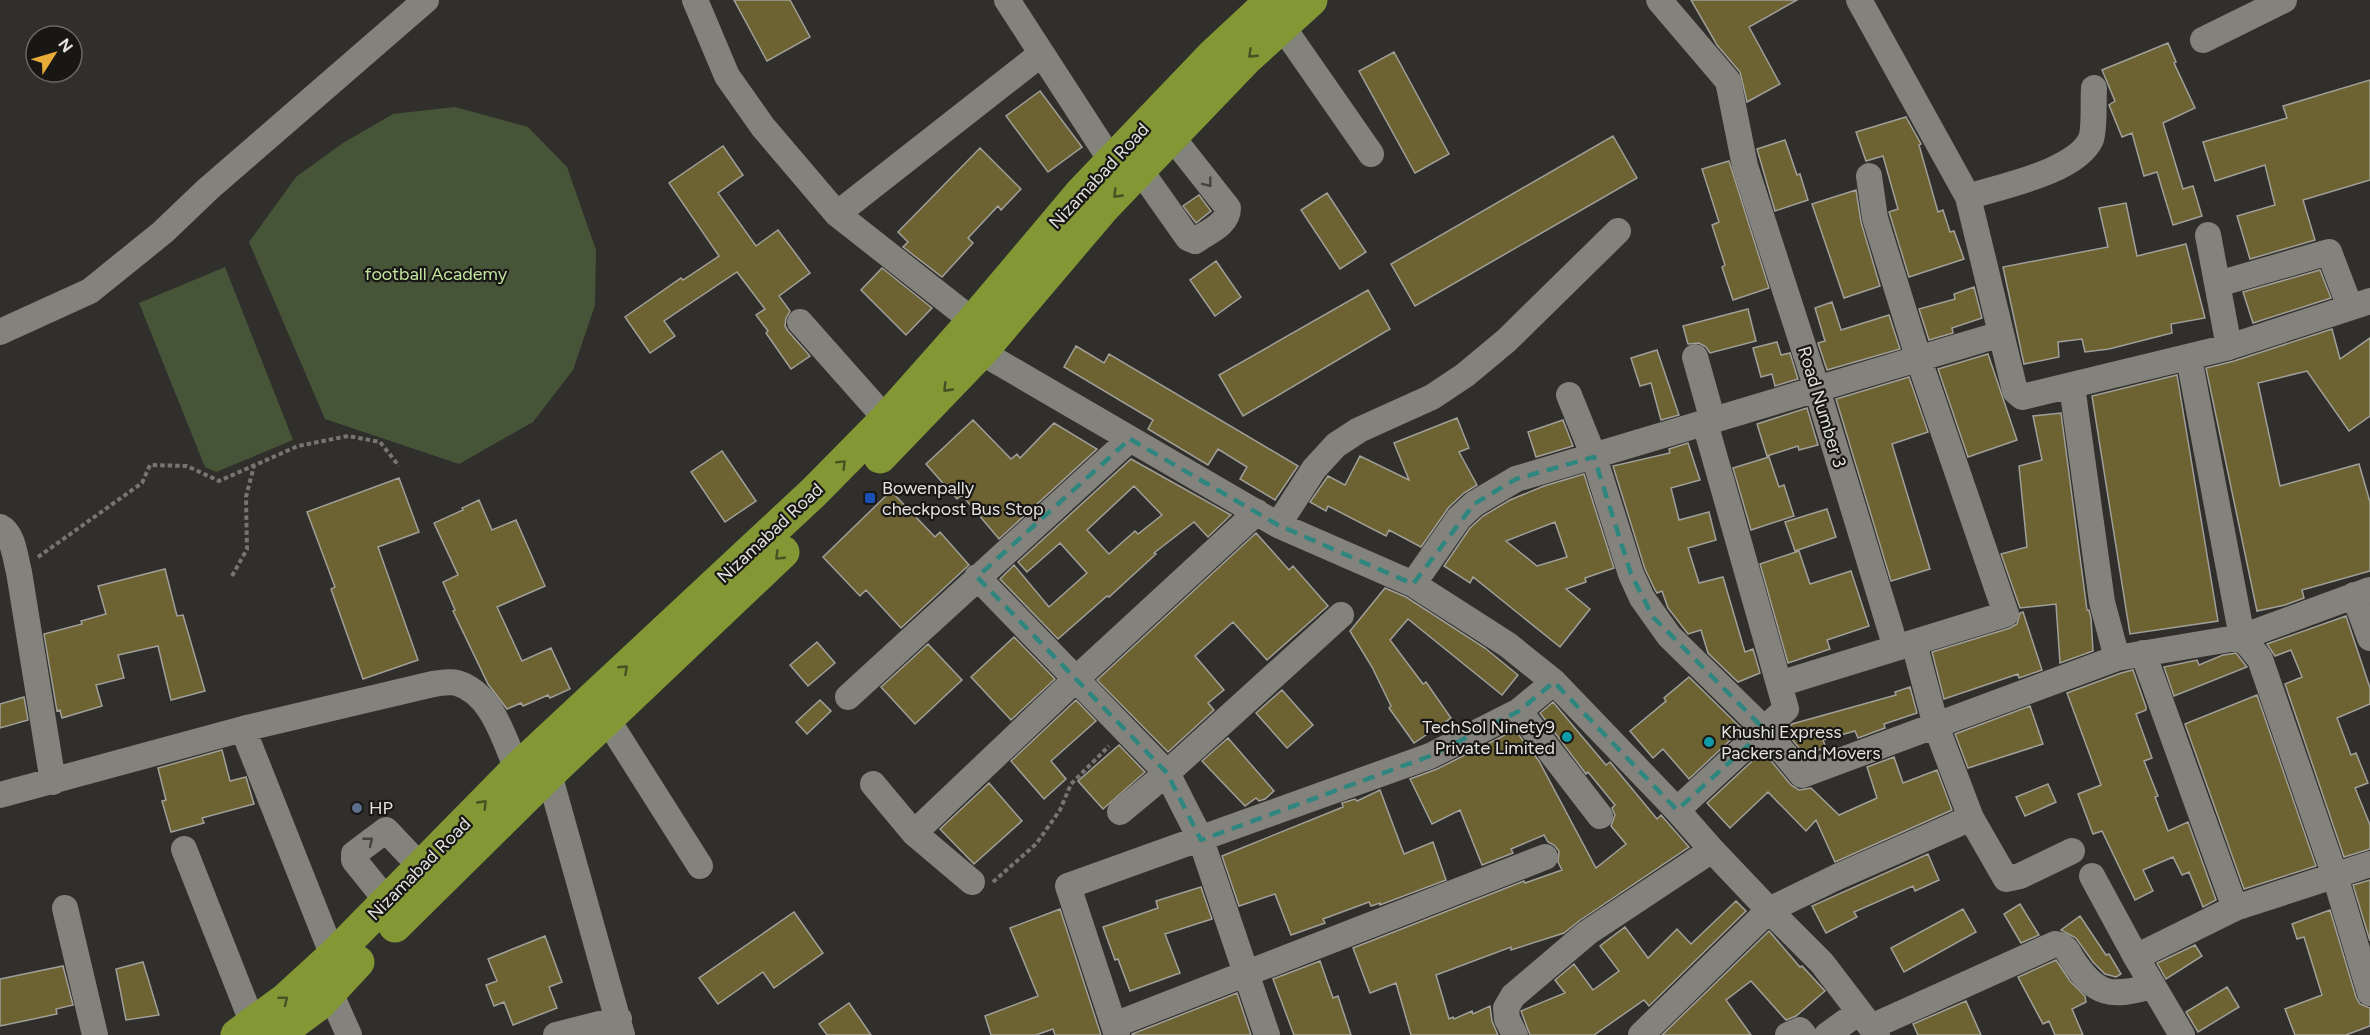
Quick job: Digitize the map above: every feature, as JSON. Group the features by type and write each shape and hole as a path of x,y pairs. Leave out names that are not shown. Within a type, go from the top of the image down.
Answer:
{"highway":[{"name":"Nizamabad Road","path":"256,1031 319,1004 329,990 549,774 831,506 981,352 1104,207 1126,166 1214,54 1277,13 1311,0"},
{"name":"Nizamabad Road","path":"256,1031 517,769 814,492 886,419 973,321 1081,193 1172,137 1246,59 1277,13"}],"street":[{"path":"0,332 90,291 163,232 208,189 426,0"},
{"path":"695,0 727,76 762,127 837,214 973,321"},
{"path":"1007,0 1041,54 1126,166 1188,238 1195,241 1224,221 1228,215 1228,208 1172,137"},
{"name":"Road Number 3","path":"1659,0 1728,81 1745,166 1816,389 1905,646 1971,818 2006,879 2020,876 2072,851"},
{"path":"1859,0 1968,197 2015,391 2022,397 2190,358 2360,304 2329,252 2218,284"},
{"path":"2202,40 2284,0"},
{"path":"1277,13 1371,154"},
{"path":"837,214 1041,54"},
{"path":"1968,197 2056,169 2079,156 2092,137 2094,88"},
{"path":"1779,684 2006,614 1919,360 1875,218 1869,176"},
{"path":"914,834 1076,679 1268,519 1336,445 1359,430 1432,398 1465,375 1507,340 1618,231"},
{"path":"2208,235 2229,347"},
{"path":"800,322 886,419"},
{"path":"1413,584 1459,518 1474,504 1516,479 2001,334"},
{"path":"981,352 1268,519 1413,584 1508,645 1554,682 1677,810 1712,850 1822,963 1869,1025"},
{"path":"1677,810 1786,709 1709,422 1695,357"},
{"path":"2190,358 2241,637 2260,659 2335,876 2370,993"},
{"path":"2072,386 2103,602 2117,658"},
{"path":"1569,395 1594,457 1631,574 1653,616 1669,636 1765,730 1802,775 2117,658 2241,637 2362,593 2370,638"},
{"path":"848,697 1130,439"},
{"path":"0,527 5,529 10,538 19,573 53,782"},
{"path":"977,577 1167,773 1201,840 1267,1035"},
{"path":"1120,812 1167,773 1341,615"},
{"path":"2143,653 2235,908"},
{"path":"0,795 243,729 433,684 454,682 469,687 482,699 493,716 517,769"},
{"path":"1545,857 1246,975 1116,1030 1068,886 1430,756 1519,711 1554,682"},
{"path":"1519,711 1600,816"},
{"path":"607,719 700,866"},
{"path":"243,729 333,956"},
{"path":"549,774 621,1027 556,1035"},
{"path":"873,784 914,834 972,882"},
{"path":"1641,1035 1769,910 1837,877 1971,818"},
{"path":"387,902 354,861 354,854 386,830 421,867"},
{"path":"183,849 256,1031"},
{"path":"1515,1035 1507,1018 1506,1008 1513,996 1587,933 1712,850"},
{"path":"2136,957 2235,908 2370,864"},
{"path":"2092,876 2177,1034"},
{"path":"65,908 95,1035"},
{"path":"1827,1035 1869,1025 2055,944 2066,949 2081,973 2091,985 2100,990 2130,992 2153,986"},
{"path":"329,990 349,1035"},
{"path":"1788,1035 1800,1030 1804,1035"}],"path":[{"path":"19,573 142,483 150,465 187,466 219,481 298,446 348,436 380,442 399,466"},
{"path":"232,576 247,549 246,497 254,466"},
{"path":"972,882 983,888 996,881 1036,844 1060,810 1071,784 1125,730"}],"highlighted area":[{"path":"1130,439 1278,525 1413,584 1474,504 1516,479 1594,457 1631,574 1653,617 1765,730 1677,810 1554,682 1519,711 1430,756 1201,840 1167,773 977,577"}],"green space":[{"name":"football Academy","path":"455,107 528,127 567,167 596,250 595,305 573,370 533,422 459,464 325,419 249,242 296,177 343,143 393,114"},
{"path":"225,267 293,440 216,472 205,467 139,303"}],"building":[{"path":"734,0 790,0 810,37 767,61"},
{"path":"1691,0 1797,0 1749,27 1780,84 1747,102 1740,72 1717,45"},
{"path":"2168,43 2176,62 2174,63 2195,108 2163,123 2183,189 2193,186 2202,216 2173,225 2157,172 2144,176 2132,133 2122,137 2109,105 2115,101 2102,70"},
{"path":"1394,52 1449,154 1415,173 1359,71"},
{"path":"2370,80 2370,180 2303,200 2315,240 2250,259 2237,216 2275,205 2265,165 2215,181 2203,142 2287,118 2283,106"},
{"path":"1040,91 1082,147 1048,172 1006,116"},
{"path":"1906,117 1921,144 1919,145 1938,212 1943,210 1950,232 1954,231 1964,259 1909,277 1889,212 1898,209 1883,156 1866,161 1856,132"},
{"path":"1613,136 1637,178 1415,306 1391,264"},
{"path":"1785,140 1797,175 1800,174 1808,200 1775,211 1757,149"},
{"path":"723,146 743,175 718,193 756,246 778,230 810,273 779,296 790,311 785,326 810,356 791,369 756,315 765,309 737,272 664,321 675,336 650,353 625,317 681,278 683,280 719,256 669,183"},
{"path":"980,148 1021,189 1001,210 998,206 968,238 973,243 942,277 903,247 908,242 898,232"},
{"path":"1729,161 1769,288 1733,300 1712,225 1719,222 1702,169"},
{"path":"1856,190 1861,222 1880,286 1844,298 1812,204"},
{"path":"1327,193 1366,252 1340,269 1301,210"},
{"path":"1199,195 1211,211 1196,223 1183,206"},
{"path":"2126,203 2137,256 2186,244 2205,318 2171,324 2172,333 2109,349 2085,352 2082,339 2058,342 2059,357 2024,364 2003,267 2108,247 2099,208"},
{"path":"1216,261 1241,297 1215,316 1190,280"},
{"path":"882,268 932,308 906,335 861,290"},
{"path":"2320,270 2331,298 2253,323 2243,292"},
{"path":"1974,287 1982,318 1952,328 1953,333 1929,340 1919,309 1955,299 1954,294"},
{"path":"1368,290 1390,329 1243,416 1219,375"},
{"path":"1832,302 1841,330 1889,315 1900,349 1827,370 1818,343 1825,341 1815,308"},
{"path":"1748,309 1756,341 1710,353 1699,343 1688,344 1683,326"},
{"path":"2332,329 2340,359 2370,338 2370,416 2349,431 2307,371 2258,383 2280,486 2359,464 2370,502 2370,571 2302,590 2304,598 2257,611 2206,368"},
{"path":"1777,342 1781,355 1790,353 1798,379 1775,386 1772,374 1761,377 1753,348"},
{"path":"1076,346 1104,363 1109,354 1298,466 1275,500 1240,479 1247,467 1218,449 1208,465 1148,429 1153,420 1064,367"},
{"path":"1657,350 1679,415 1661,420 1651,383 1640,386 1631,358"},
{"path":"1988,354 2017,440 1968,457 1938,369"},
{"path":"2177,375 2218,621 2130,634 2092,396"},
{"path":"1909,377 1928,432 1892,444 1930,569 1891,581 1836,399"},
{"path":"1807,408 1818,445 1799,450 1798,446 1767,456 1757,424"},
{"path":"2061,413 2087,610 2091,618 2093,651 2060,663 2056,604 2020,608 2001,554 2027,547 2019,466 2042,460 2033,416"},
{"path":"1457,418 1469,448 1459,452 1477,485 1449,507 1421,547 1389,530 1386,536 1328,506 1326,511 1310,502 1328,476 1345,485 1360,456 1409,480 1394,443"},
{"path":"973,420 1011,459 1017,454 1020,458 1054,423 1097,449 999,539 962,495 957,499 926,464"},
{"path":"1563,420 1573,446 1536,457 1528,432"},
{"path":"1688,443 1700,480 1671,488 1679,520 1709,512 1716,540 1688,548 1699,583 1723,577 1745,652 1753,649 1760,673 1738,682 1708,653 1701,630 1688,634 1668,608 1662,591 1657,593 1655,590 1645,569 1613,466 1670,453 1669,449"},
{"path":"722,451 756,501 725,522 691,472"},
{"path":"1769,457 1779,487 1784,485 1794,516 1751,530 1733,468"},
{"path":"1131,459 1231,515 1208,537 1194,522 1154,553 1156,554 1109,597 1107,596 1058,639 1000,579 1014,565 1049,607 1087,573 1060,543 1027,572 1018,562","holes":["1134,486 1162,515 1138,534 1135,531 1109,554 1087,530"]},
{"path":"1584,474 1614,568 1585,578 1586,582 1566,589 1590,609 1560,647 1473,577 1470,583 1444,566 1470,528 1483,516 1510,500 1544,486","holes":["1555,522 1567,557 1537,566 1506,541"]},
{"path":"399,478 419,532 378,547 418,660 363,679 331,589 335,587 307,512"},
{"path":"891,491 935,537 940,532 969,565 901,628 866,590 860,596 823,557"},
{"path":"479,500 492,530 516,520 545,586 497,607 522,661 551,648 570,689 550,698 548,695 523,706 521,703 507,709 488,684 453,611 455,610 443,582 458,575 434,523"},
{"path":"1827,509 1836,537 1795,551 1785,522"},
{"path":"1256,533 1289,570 1293,566 1328,606 1267,660 1233,622 1195,656 1224,690 1208,703 1214,710 1168,752 1097,680"},
{"path":"1799,551 1810,584 1851,571 1869,626 1827,640 1830,649 1788,663 1760,564"},
{"path":"165,569 177,616 183,615 205,691 171,700 158,646 118,655 124,678 96,685 102,706 62,718 60,710 57,711 44,634 82,624 81,621 106,614 98,586"},
{"path":"1385,588 1406,597 1485,648 1518,675 1502,695 1408,619 1390,640 1423,684 1426,682 1451,718 1414,743 1389,708 1391,706 1372,667 1350,631"},
{"path":"2023,612 2042,670 2019,678 2018,674 1944,699 1932,652 2010,628 2017,624 2020,613"},
{"path":"2346,616 2370,688 2370,704 2337,718 2351,755 2356,753 2368,783 2355,788 2370,825 2370,849 2344,857 2285,684 2302,677 2291,650 2275,656 2267,644"},
{"path":"1014,637 1055,679 1011,720 971,677"},
{"path":"817,642 835,663 808,686 790,665"},
{"path":"928,644 962,680 915,724 881,687"},
{"path":"2236,653 2247,667 2174,696 2164,667 2197,660 2199,665 2223,655"},
{"path":"2133,670 2146,707 2146,710 2136,714 2152,758 2144,761 2158,796 2155,797 2168,831 2188,822 2216,900 2203,907 2189,872 2182,875 2173,857 2143,870 2153,891 2135,900 2102,831 2093,834 2078,794 2101,785 2067,693"},
{"path":"1689,677 1742,729 1689,779 1663,749 1653,758 1630,731 1666,701 1664,698"},
{"path":"1910,687 1917,713 1884,724 1885,728 1858,738 1855,731 1823,740 1826,748 1804,754 1785,731 1792,724 1896,695 1895,692"},
{"path":"1282,690 1313,725 1287,748 1256,713"},
{"path":"2257,695 2316,866 2244,889 2185,724"},
{"path":"24,697 28,720 0,728 0,704"},
{"path":"820,700 831,711 807,734 796,722"},
{"path":"1076,700 1096,721 1051,761 1066,779 1044,799 1011,761"},
{"path":"1553,702 1606,765 1610,762 1657,819 1661,815 1689,847 1564,933 1511,950 1511,947 1436,975 1449,1019 1472,1011 1473,1014 1490,1006 1492,1021 1498,1035 1411,1035 1396,983 1370,993 1353,948 1524,881 1525,883 1562,870 1558,862 1559,851 1548,842 1544,835 1511,849 1513,853 1482,865 1460,810 1432,824 1410,779 1437,769 1515,730 1539,761 1596,868 1626,844 1611,826 1615,815 1612,808 1615,805 1588,772 1586,774 1540,713"},
{"path":"2030,706 2043,744 1968,768 1955,734"},
{"path":"1228,738 1274,791 1265,799 1259,801 1256,798 1245,806 1202,761"},
{"path":"1119,745 1145,772 1103,809 1078,781"},
{"path":"222,750 230,781 246,777 254,804 202,818 204,823 171,832 162,801 166,800 158,768"},
{"path":"1763,751 1791,785 1799,790 1811,788 1839,815 1877,798 1867,767 1894,757 1903,783 1937,770 1952,810 1835,862 1816,820 1806,831 1768,792 1730,828 1707,803"},
{"path":"989,783 1022,821 974,864 940,829"},
{"path":"2048,784 2056,802 2025,816 2016,797"},
{"path":"1380,790 1404,854 1433,842 1446,880 1380,905 1380,903 1371,906 1369,902 1323,919 1325,923 1291,935 1275,894 1239,906 1222,856 1343,807 1342,803 1355,799 1357,801"},
{"path":"1928,854 1939,880 1915,891 1913,886 1854,912 1857,917 1826,933 1812,906"},
{"path":"2370,880 2370,941 2353,885"},
{"path":"1201,887 1212,919 1165,934 1180,973 1130,991 1103,927 1158,908 1156,901"},
{"path":"1736,901 1746,911 1649,1006 1644,1000 1594,1035 1530,1035 1521,1011 1565,993 1555,980 1574,964 1593,990 1619,971 1600,946 1625,927 1648,958 1677,929 1691,944"},
{"path":"2020,904 2039,935 2021,943 2004,914"},
{"path":"1060,909 1101,1035 1055,1035 1053,1029 1036,1035 991,1035 985,1016 1038,996 1010,928"},
{"path":"1963,909 1976,932 1904,972 1891,948"},
{"path":"2330,910 2356,997 2360,1004 2370,1008 2370,1026 2346,1035 2295,1035 2285,1009 2322,995 2304,937 2297,939 2292,924"},
{"path":"794,912 823,953 774,988 763,972 718,1004 699,978"},
{"path":"2080,916 2121,974 2116,977 2105,974 2093,962 2076,938 2061,930"},
{"path":"1769,931 1800,967 1802,966 1825,991 1796,1016 1786,1020 1751,981 1726,1000 1751,1035 1662,1035"},
{"path":"545,936 562,982 549,987 557,1008 513,1025 504,1002 494,1006 486,985 497,981 488,959"},
{"path":"2195,945 2202,956 2166,979 2157,963"},
{"path":"2056,960 2070,981 2085,996 2086,1002 2072,1009 2083,1035 2055,1035 2049,1021 2043,1024 2018,977"},
{"path":"1320,961 1333,998 1338,996 1351,1035 1294,1035 1273,979"},
{"path":"143,962 159,1015 126,1020 116,969"},
{"path":"63,966 73,1005 56,1009 57,1014 0,1026 0,979"},
{"path":"2227,987 2239,1007 2198,1032 2186,1012"},
{"path":"1237,993 1251,1035 1132,1035 1132,1034"},
{"path":"1966,1001 1981,1035 1918,1035 1913,1024"},
{"path":"849,1003 871,1035 827,1035 819,1024"}],"place":[{"name":"Bowenpally checkpost Bus Stop","path":"870,498"},
{"name":"TechSol Ninety9 Private Limited","path":"1567,737"},
{"name":"Khushi Express Packers and Movers","path":"1709,742"},
{"name":"HP","path":"357,808"}]}
